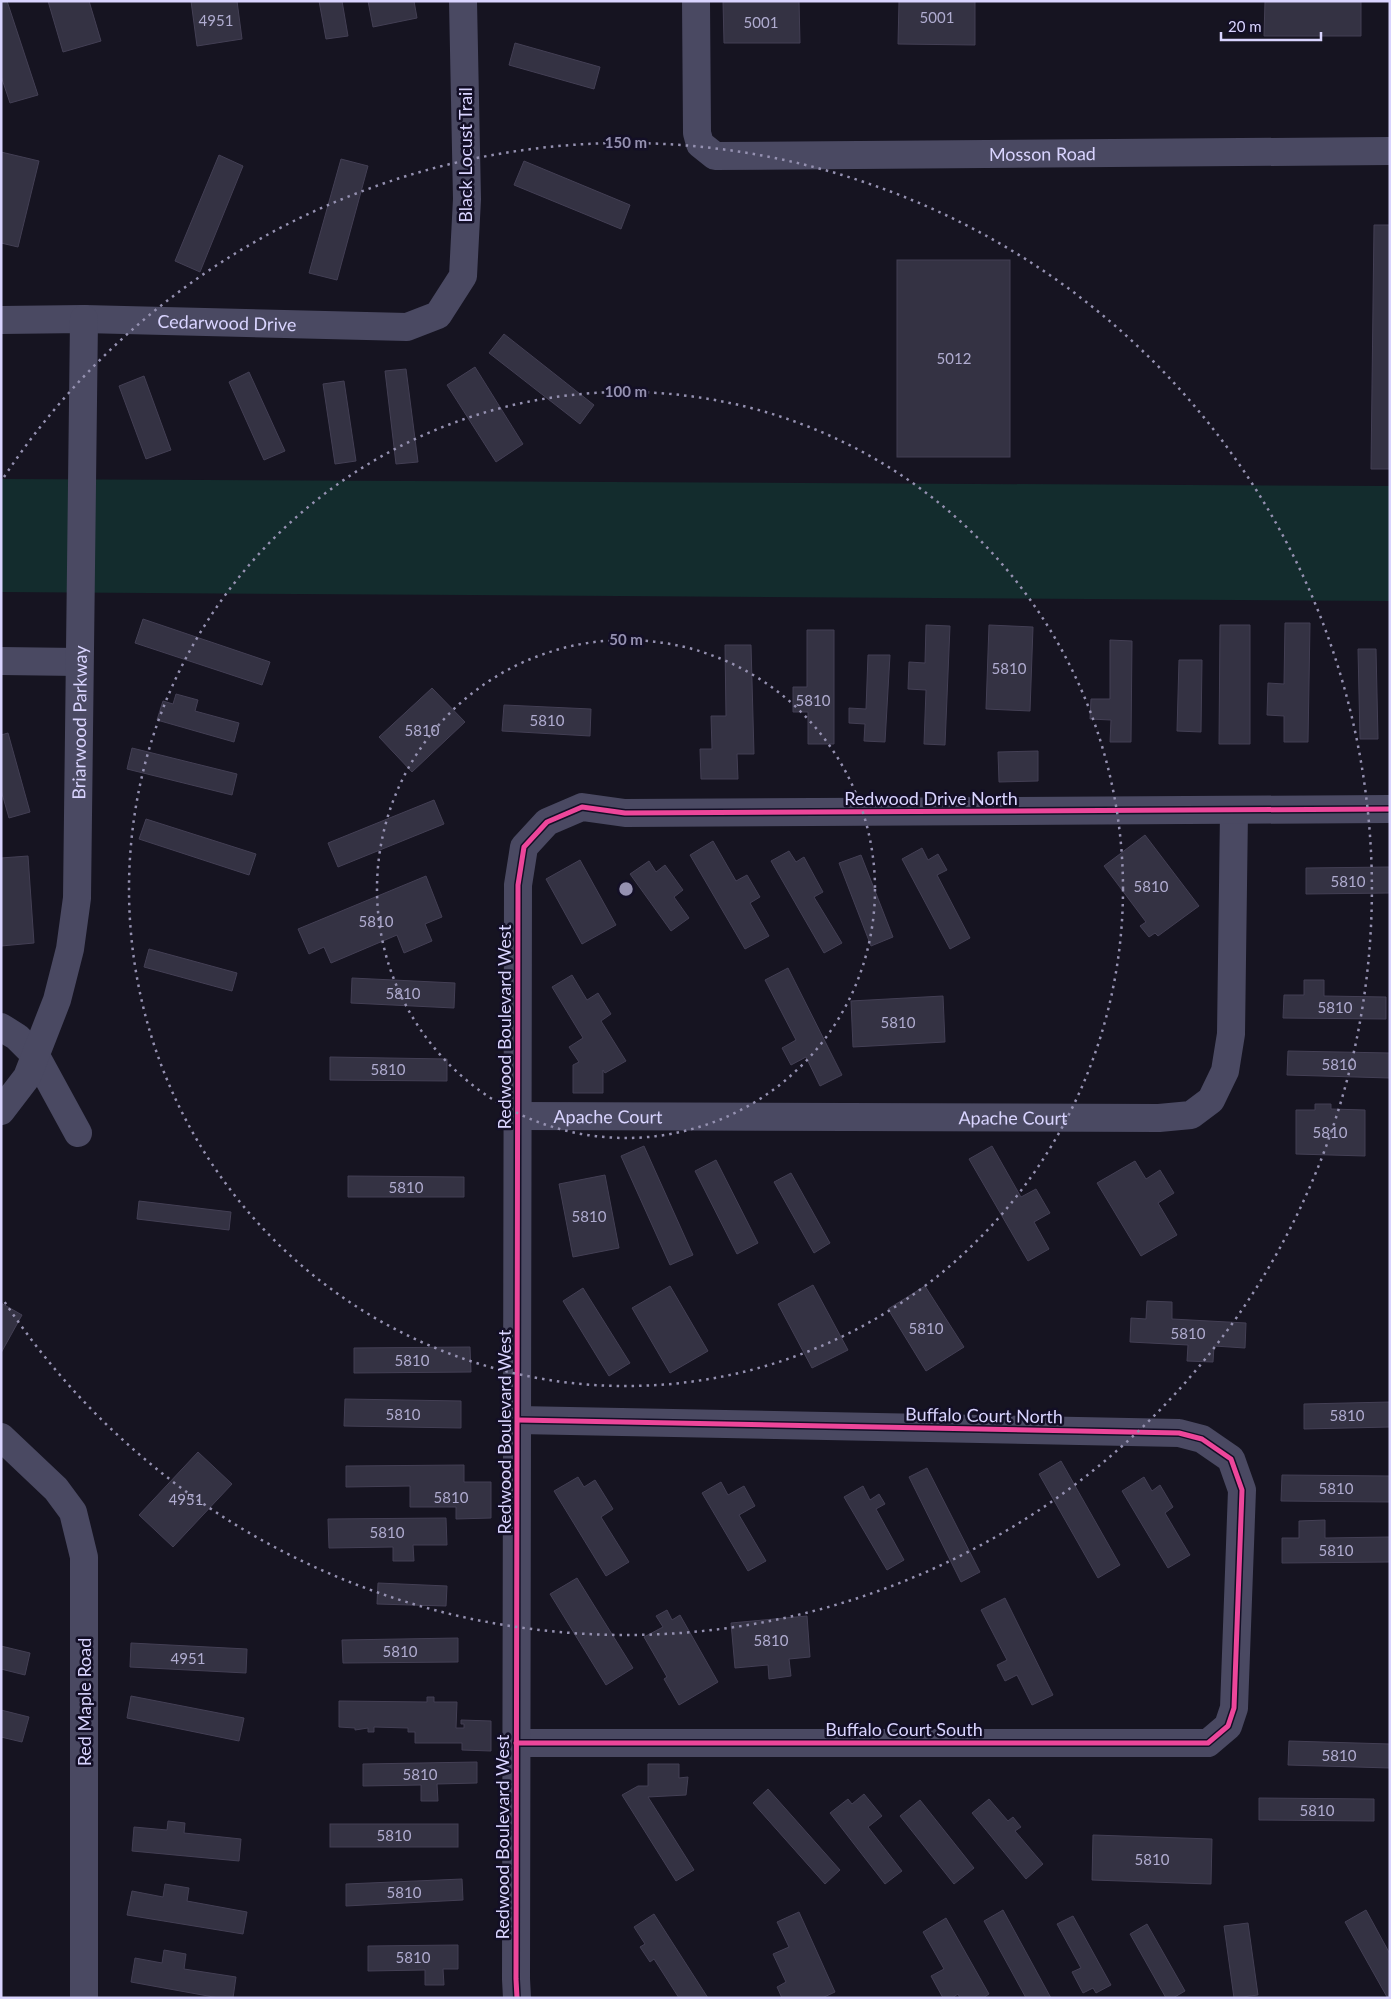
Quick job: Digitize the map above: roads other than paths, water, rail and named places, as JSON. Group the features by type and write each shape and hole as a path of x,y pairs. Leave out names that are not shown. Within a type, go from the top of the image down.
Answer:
{"street":[{"name":"Black Locust Trail","path":"446,305 462,276 467,199 463,1"},
{"name":"Mosson Road","path":"696,1 697,133 700,144 715,156 1390,152"},
{"name":"Cedarwood Drive","path":"1,320 84,319 407,327 438,314 446,305"},
{"name":"Briarwood Parkway","path":"1,1111 27,1077 57,1000 70,950 76,898 84,319"},
{"path":"1,661 79,662"},
{"name":"Redwood Drive North","path":"518,885 524,848 547,822 582,807 625,813 1390,809"},
{"name":"Apache Court","path":"518,1116 1159,1118 1191,1115 1211,1100 1225,1071 1231,1034 1234,811"},
{"name":"Redwood Boulevard West","path":"516,1988 518,885"},
{"path":"1,1027 17,1037 36,1056 78,1133"},
{"name":"Buffalo Court North","path":"518,1420 1179,1433 1202,1439 1231,1459 1242,1490 1237,1668"},
{"name":"Red Maple Road","path":"1,1437 56,1488 73,1512 84,1557 84,1998"},
{"name":"Buffalo Court South","path":"516,1743 1208,1743 1228,1726 1234,1708 1237,1668"}]}
